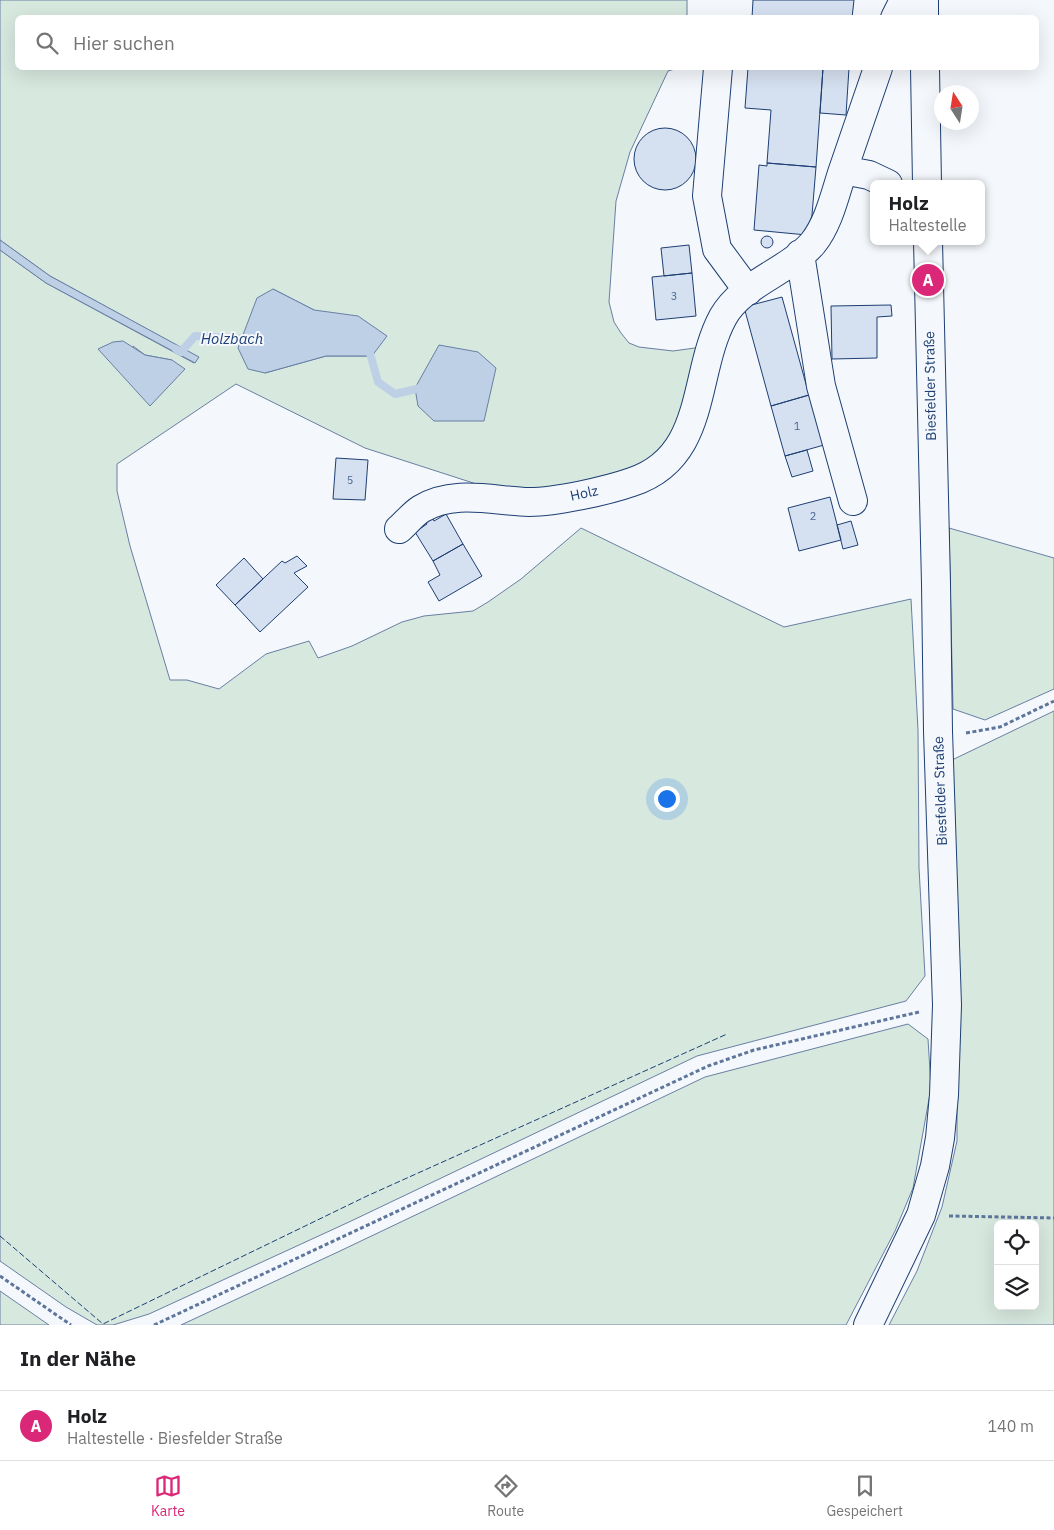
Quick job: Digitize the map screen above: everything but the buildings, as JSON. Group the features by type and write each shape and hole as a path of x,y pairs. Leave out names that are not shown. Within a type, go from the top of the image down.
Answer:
{"street":[{"path":"896,15 904,0"},
{"path":"924,0 924,15"},
{"path":"718,70 707,196 717,249 748,291"},
{"name":"Holz","path":"399,530 420,509 450,498 530,502 561,498 634,481 651,473 676,452 694,415 712,344 723,317 733,303 800,254 812,243 822,229 877,70"},
{"path":"925,70 927,180"},
{"path":"843,170 869,175 880,180"},
{"name":"Biesfelder Straße","path":"868,1325 921,1215 935,1166 944,1095 947,1005 938,731 928,245"},
{"path":"800,254 821,386 853,501"}],"path":[{"path":"938,731 968,733 1000,727 1054,701"},
{"path":"154,1325 708,1066 754,1050 947,1005"},
{"path":"921,1215 1054,1218"},
{"path":"0,1276 71,1325"}],"shaded area":[{"path":"0,0 687,0 687,15 15,15 15,70 671,70 668,71 630,152 616,201 609,302 614,322 629,343 639,347 673,351 702,347 667,449 634,472 522,493 498,491 365,448 236,384 117,464 117,491 130,546 170,680 187,680 219,689 266,654 309,641 318,658 352,646 402,622 424,616 473,611 521,579 581,528 784,627 911,599 918,730 919,868 925,976 906,1001 697,1056 349,1222 149,1314 113,1325 97,1325 66,1307 0,1261 0,250 46,283 194,363 198,357 50,276 0,240","holes":["273,289 314,310 372,356 326,356 265,373","133,346 145,355 172,360 150,406"]},
{"path":"949,528 1054,558 1054,689 985,720 953,709"},
{"path":"1054,711 1054,1325 889,1325 917,1271 942,1207 957,1141 957,944 952,760"},
{"path":"908,1024 928,1039 931,1088 913,1188 895,1231 846,1325 181,1325 705,1077"},
{"path":"0,1291 49,1325 0,1325"}],"water":[{"path":"0,240 50,276 199,357 195,363 46,283 0,250"},
{"path":"273,289 314,310 358,316 387,336 372,356 326,356 265,373 248,369 238,348 257,298"},
{"path":"123,341 145,355 172,360 185,369 150,406 98,349 113,342"},
{"path":"439,345 478,352 496,368 484,421 434,421 418,406 415,388"}],"waterway":[{"name":"Holzbach","path":"176,349 181,352 195,336 249,339"},
{"name":"Holzbach","path":"368,346 378,382 395,394 425,387"}],"fence":[{"path":"0,1236 103,1324 367,1196 727,1034"}],"place":[{"name":"Holz","path":"928,280"}]}
